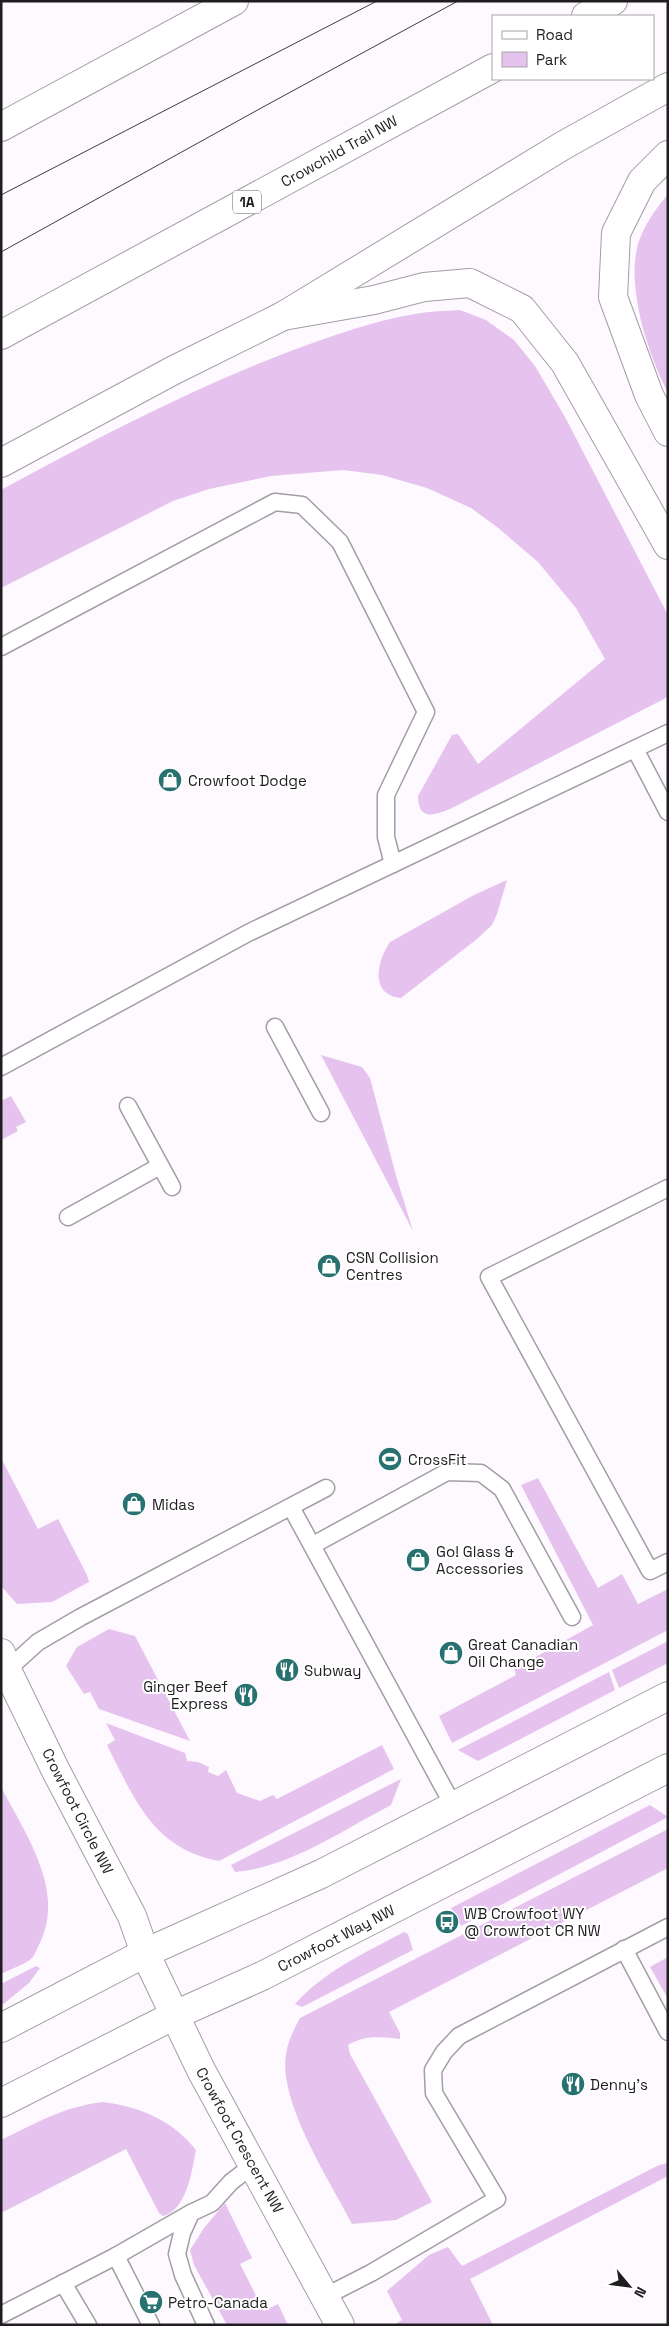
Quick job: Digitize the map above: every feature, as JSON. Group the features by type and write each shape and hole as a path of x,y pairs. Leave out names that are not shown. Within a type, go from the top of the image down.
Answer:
{"main road":[{"path":"1,127 234,1"},
{"path":"588,15 613,1"},
{"name":"Crowchild Trail NW","path":"1,335 492,69"},
{"path":"1,463 174,370 283,316 564,145 668,87"},
{"path":"668,155 642,180 616,233 613,297 649,395 668,432"},
{"path":"283,316 374,300 424,287 470,283 522,309 565,362 667,543"},
{"name":"Crowfoot Circle NW","path":"3,1664 56,1771 132,1916 145,1953"},
{"path":"1,2028 145,1953 322,1874 668,1696"},
{"name":"Crowfoot Way NW","path":"1,2102 175,2015 262,1976 668,1768"},
{"name":"Crowfoot Crescent NW","path":"145,1953 201,2070 326,2296 340,2325"}],"lane":[{"path":"1,647 275,502 302,505 340,542 426,712 386,795 386,837 393,864"},
{"path":"1,1067 248,933 668,733"},
{"path":"635,749 668,812"},
{"path":"275,1027 321,1113"},
{"path":"128,1106 172,1187"},
{"path":"68,1217 160,1166"},
{"path":"668,1188 489,1277 650,1571 668,1562"},
{"path":"313,1545 447,1472 481,1473 502,1489 572,1617"},
{"path":"3,1664 81,1617 326,1488"},
{"path":"291,1507 454,1807"},
{"path":"326,2296 371,2273 497,2199 434,2093 433,2070 444,2052 460,2036 668,1927"},
{"path":"624,1949 668,2032"},
{"path":"7,2318 63,2283 212,2203 231,2182 254,2165"},
{"path":"191,2213 182,2233 177,2254 206,2325"},
{"path":"116,2256 151,2325"},
{"path":"63,2283 88,2325"}],"green space":[{"path":"668,194 668,393 653,359 641,320 637,300 635,261 643,230"},
{"path":"460,310 486,320 514,340 535,366 565,417 668,615 668,696 664,699 450,809 432,814 424,813 419,804 418,796 452,735 458,734 478,764 605,659 576,608 538,562 497,527 471,508 427,488 382,475 343,470 271,476 209,489 173,501 1,588 1,490 178,399 288,352 335,335 399,317"},
{"path":"507,880 492,925 477,939 401,998 391,996 384,991 380,984 379,967 390,942 474,895"},
{"path":"321,1055 362,1067 370,1078 413,1231"},
{"path":"11,1096 26,1122 16,1127 18,1131 1,1140 1,1101"},
{"path":"1,1458 38,1529 58,1519 87,1575 89,1582 52,1602 17,1604 1,1586"},
{"path":"538,1478 598,1588 622,1574 638,1604 668,1589 668,1630 452,1743 439,1716 516,1675 514,1669 593,1625 521,1485"},
{"path":"109,1629 135,1636 190,1741 99,1709 90,1692 84,1694 66,1666 77,1647"},
{"path":"668,1641 668,1663 619,1688 612,1670"},
{"path":"609,1672 615,1690 478,1761 458,1750"},
{"path":"106,1723 185,1753 187,1761 198,1762 209,1767 208,1772 218,1776 226,1770 237,1793 260,1801 273,1795 277,1799 382,1745 394,1769 219,1861 196,1855 177,1845 148,1818 137,1802 107,1745 115,1740"},
{"path":"401,1779 391,1805 315,1846 276,1863 256,1869 235,1872 231,1865"},
{"path":"1,1787 40,1863 46,1884 48,1904 46,1925 33,1957 25,1963 1,1974"},
{"path":"650,1805 668,1817 461,1926 451,1908"},
{"path":"668,1829 668,1868 389,2012 400,2033 400,2039 367,2038 348,2045 350,2054 432,2202 396,2220 352,2224 319,2164 298,2118 290,2095 286,2073 286,2054 293,2031 300,2018"},
{"path":"404,1932 408,1934 413,1950 302,2007 295,2004 332,1972"},
{"path":"668,1957 668,1999 650,1967"},
{"path":"36,1966 40,1968 29,1983 1,2006 1,1984"},
{"path":"103,2102 130,2107 155,2117 177,2131 196,2150 187,2188 178,2206 163,2216 159,2213 126,2149 1,2213 1,2140 62,2112 88,2104"},
{"path":"668,2163 668,2176 470,2279 493,2325 394,2325 402,2320 387,2291 429,2255 448,2247 462,2266 659,2165"},
{"path":"225,2203 252,2258 240,2264 264,2311 278,2304 288,2325 227,2325 194,2265 190,2250 204,2228"}],"tram line":[{"path":"1,195 377,1"},
{"path":"1,252 458,1"}],"place":[{"name":"Crowfoot Dodge","path":"170,780"},
{"name":"CSN Collision Centres","path":"329,1266"},
{"name":"CrossFit","path":"390,1459"},
{"name":"Midas","path":"134,1504"},
{"name":"Go! Glass & Accessories","path":"418,1560"},
{"name":"Great Canadian Oil Change","path":"451,1653"},
{"name":"Subway","path":"287,1670"},
{"name":"Ginger Beef Express","path":"246,1695"},
{"name":"WB Crowfoot WY @ Crowfoot CR NW","path":"447,1922"},
{"name":"Denny's","path":"573,2084"},
{"name":"Petro-Canada","path":"151,2302"}]}
